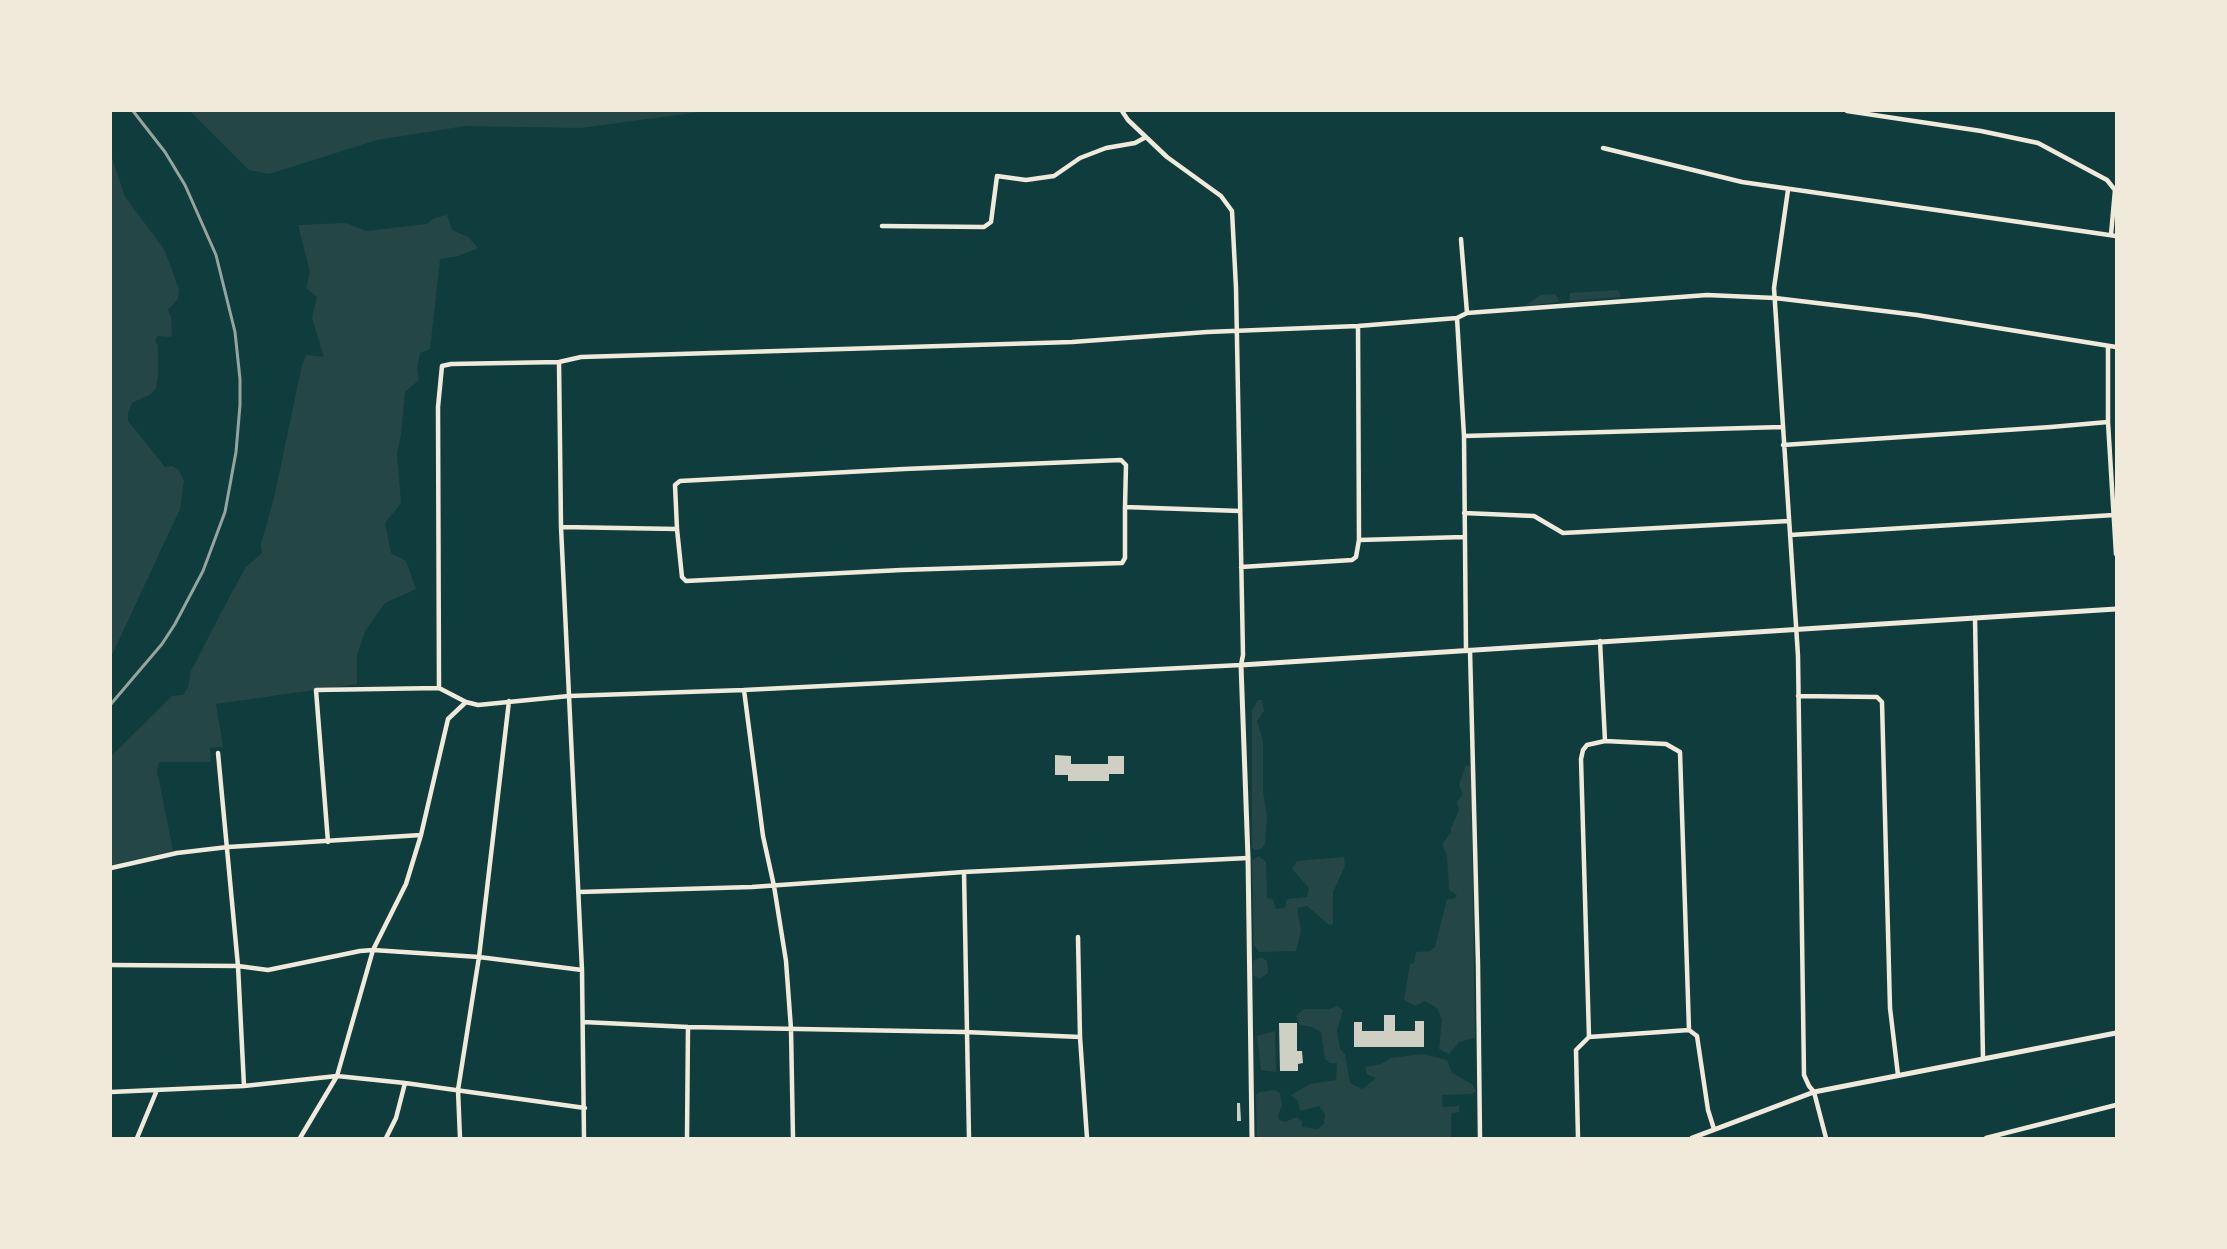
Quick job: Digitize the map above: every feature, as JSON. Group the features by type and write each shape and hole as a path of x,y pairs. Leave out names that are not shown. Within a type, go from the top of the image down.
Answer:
{"street":[{"path":"1122,111 1128,120 1167,157 1221,196 1232,210 1244,655 1241,665 1248,858 1252,1138"},
{"path":"1603,148 1742,182 1788,190 2114,235 2115,190 2107,180 2038,143 1981,131 1847,111"},
{"path":"882,226 984,227 991,222 997,176 1026,180 1054,176 1080,158 1106,148 1135,143 1146,137"},
{"path":"1788,190 1774,288 1796,629 1804,1075 1814,1092 1826,1138"},
{"path":"1461,239 1467,313"},
{"path":"439,688 438,408 442,366 451,364 559,362 581,357 1072,342 1236,331 1358,326 1457,318 1467,313 1707,295 1775,298 1917,315 2116,347"},
{"path":"1457,318 1464,436 1464,537 1476,849 1480,1138"},
{"path":"1241,567 1352,560 1358,553 1358,326"},
{"path":"2108,346 2108,422 2116,554"},
{"path":"559,362 561,527 582,970 584,1138"},
{"path":"1783,445 2108,422"},
{"path":"1464,436 1782,427"},
{"path":"1120,460 1126,465 1125,507 1125,558 1122,563 901,570 686,581 682,577 675,485 680,481 1120,460"},
{"path":"1125,507 1239,511"},
{"path":"1464,513 1534,516 1563,533 1789,521"},
{"path":"1790,535 2114,515"},
{"path":"561,527 677,529"},
{"path":"1359,540 1464,537"},
{"path":"328,842 316,690 439,688 466,702 478,705 570,696 744,690 1241,665 2116,609"},
{"path":"1975,618 1983,1059"},
{"path":"1600,641 1605,741"},
{"path":"744,690 763,836 786,961 791,1029 793,1138"},
{"path":"1798,696 1877,697 1882,702 1890,1008 1899,1075"},
{"path":"460,1138 458,1090 479,957 508,701"},
{"path":"300,1138 337,1076 373,950 406,884 421,836 448,719 466,702"},
{"path":"1589,1037 1581,759 1587,745 1605,741 1666,744 1680,752 1689,1030"},
{"path":"218,753 238,966 244,1086"},
{"path":"111,867 177,853 421,836"},
{"path":"579,892 774,886 964,872 1248,858"},
{"path":"964,872 965,1032 969,1138"},
{"path":"1078,937 1080,1037 1087,1138"},
{"path":"111,964 238,966 268,970 373,950 479,957 582,970"},
{"path":"583,1022 688,1027 965,1032 1080,1037"},
{"path":"687,1138 688,1027"},
{"path":"1578,1138 1576,1050 1589,1037 1689,1030 1697,1036 1708,1110 1714,1129"},
{"path":"1692,1138 1814,1092 2116,1033"},
{"path":"111,1092 244,1086 337,1076 585,1108"},
{"path":"386,1138 396,1118 405,1083"},
{"path":"137,1138 158,1090"},
{"path":"1986,1138 2116,1105"}],"shaded area":[{"path":"190,111 708,111 580,128 465,126 377,140 269,174 249,170"},
{"path":"111,155 125,197 164,249 179,289 178,299 168,310 171,317 172,337 157,336 155,342 158,345 156,388 151,394 132,403 128,421 165,467 173,466 179,470 184,481 180,509 111,657"},
{"path":"447,215 452,230 468,237 478,248 458,256 440,259 430,349 420,353 417,368 419,380 405,392 397,453 401,503 385,523 391,553 406,561 416,589 385,603 365,631 357,656 357,684 216,704 223,747 210,748 211,762 159,762 157,771 173,851 111,865 111,756 172,696 183,695 188,687 191,671 246,567 262,553 261,544 274,498 302,365 306,355 324,357 312,318 317,297 306,288 310,272 298,225 346,223 366,231 427,224 434,218"},
{"path":"1618,290 1620,297 1569,301 1570,293"},
{"path":"1555,294 1560,302 1525,306 1540,295"},
{"path":"1258,700 1262,700 1264,711 1257,721 1263,741 1263,792 1267,815 1265,844 1261,849 1255,850 1252,848 1252,711"},
{"path":"1466,765 1471,767 1475,1038 1459,1042 1449,1054 1439,1049 1442,1020 1437,1008 1425,1001 1415,1006 1404,1000 1410,964 1414,963 1416,952 1430,951 1435,947 1447,899 1454,899 1457,895 1449,890 1447,856 1442,844 1451,833 1459,810 1457,802 1463,794 1459,785"},
{"path":"1259,856 1266,862 1267,898 1273,899 1276,909 1285,908 1287,899 1307,897 1309,888 1292,869 1297,861 1344,857 1345,866 1333,892 1333,924 1329,925 1307,906 1297,908 1301,930 1296,951 1259,952 1254,945 1252,860"},
{"path":"1261,957 1267,961 1268,973 1260,979 1253,975 1253,961"},
{"path":"1337,1006 1343,1010 1337,1030 1340,1049 1345,1054 1350,1083 1362,1089 1376,1078 1367,1074 1365,1067 1381,1064 1391,1058 1422,1054 1447,1060 1452,1073 1472,1084 1476,1091 1472,1094 1442,1095 1443,1107 1459,1106 1459,1112 1452,1113 1451,1117 1451,1138 1257,1138 1256,1095 1259,1092 1274,1090 1280,1093 1282,1105 1279,1120 1285,1122 1297,1117 1302,1121 1302,1127 1317,1129 1324,1124 1325,1114 1319,1106 1300,1111 1298,1101 1291,1095 1310,1084 1336,1080 1337,1063 1330,1063 1325,1059 1321,1032 1312,1027 1300,1025 1296,1016 1304,1009 1329,1009"},
{"path":"1275,1031 1276,1072 1261,1070 1257,1036"}],"building":[{"path":"1055,755 1071,756 1071,764 1108,764 1108,756 1124,756 1124,774 1109,774 1109,781 1068,781 1068,775 1055,775"},
{"path":"1384,1015 1395,1015 1395,1031 1415,1031 1415,1021 1424,1021 1424,1047 1354,1047 1354,1022 1362,1022 1362,1031 1384,1031"},
{"path":"1279,1023 1297,1023 1297,1051 1302,1051 1303,1063 1298,1064 1298,1071 1280,1071"},
{"path":"1237,1103 1240,1103 1241,1121 1237,1121"}],"railway":[{"path":"111,704 162,644 203,571 225,512 236,452 240,405 235,332 216,255 185,185 165,152 133,111"}]}
